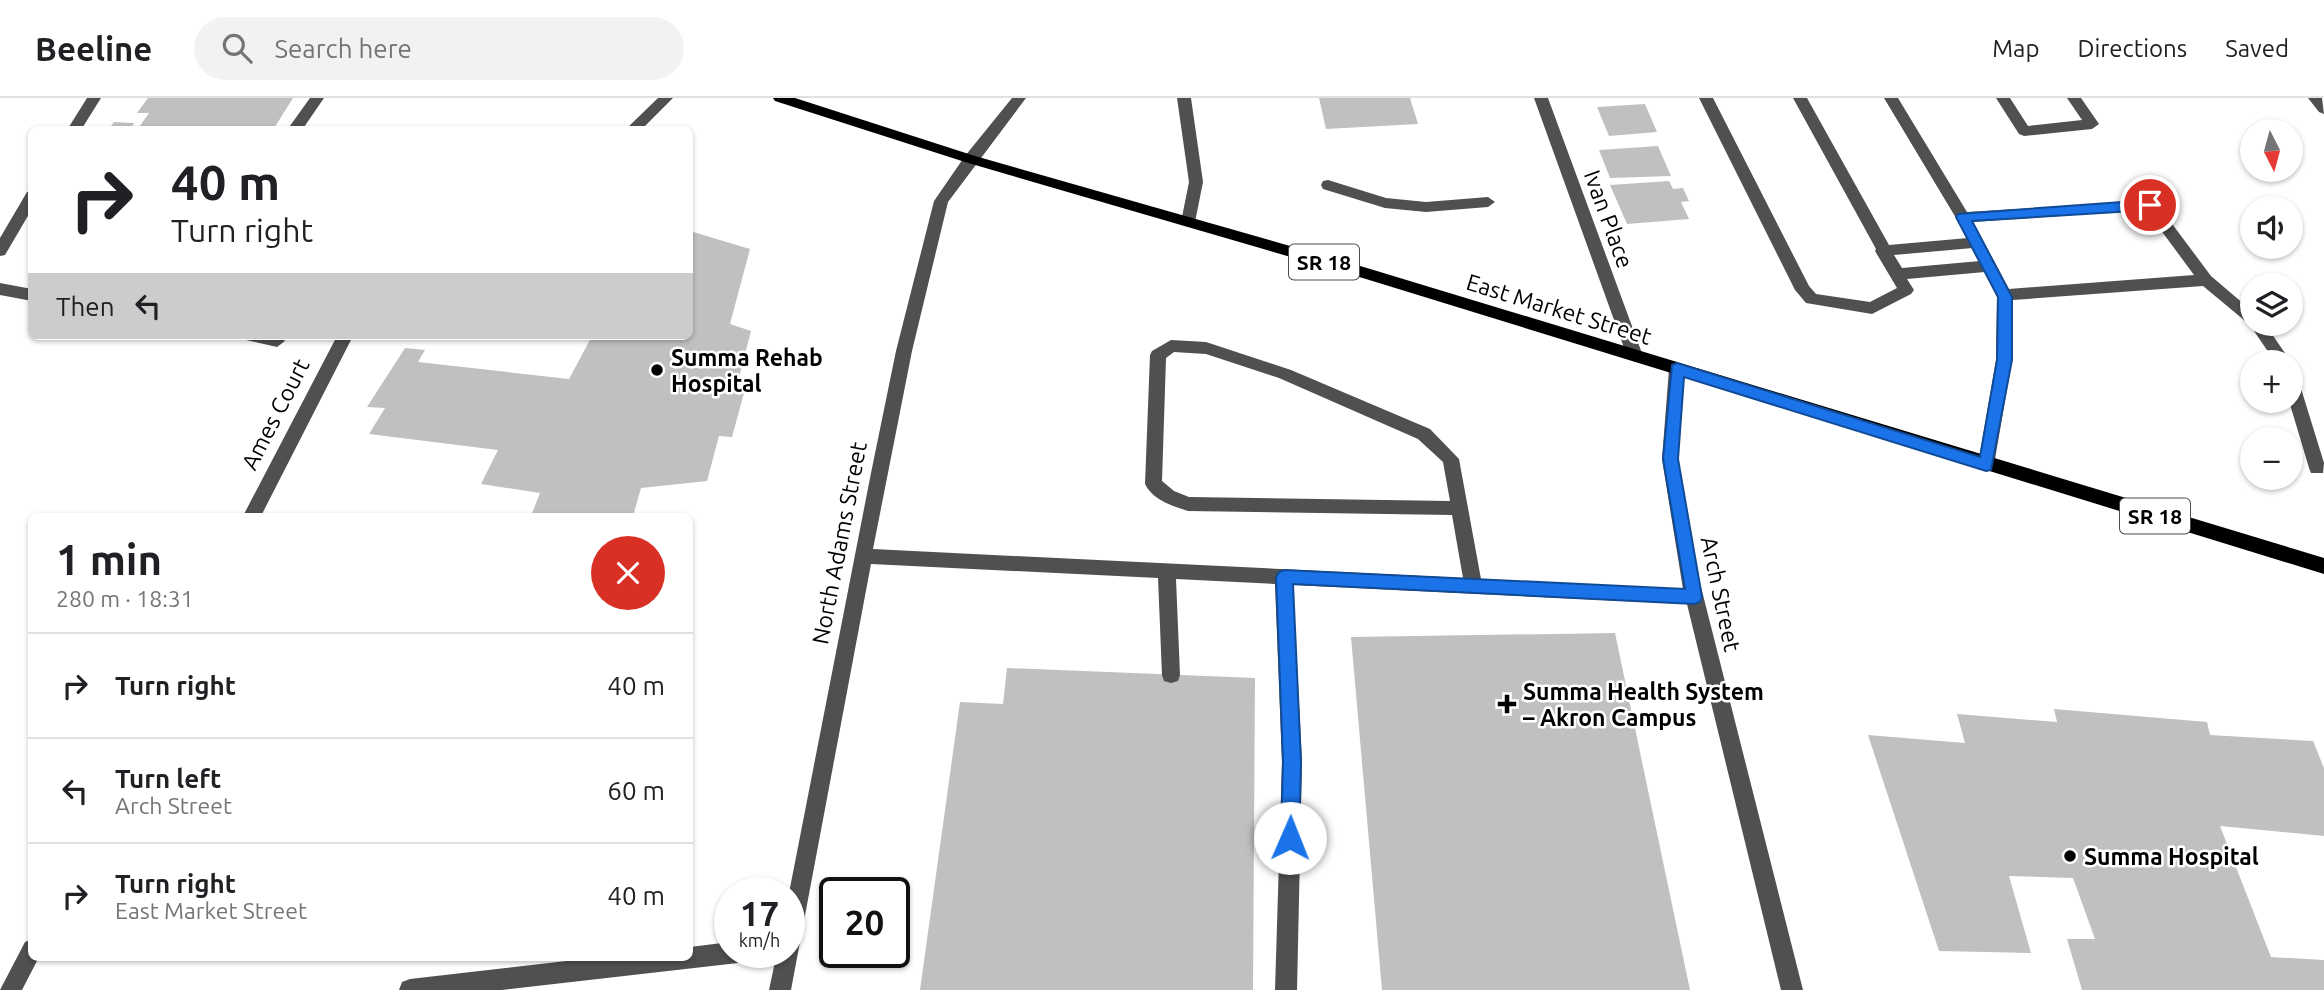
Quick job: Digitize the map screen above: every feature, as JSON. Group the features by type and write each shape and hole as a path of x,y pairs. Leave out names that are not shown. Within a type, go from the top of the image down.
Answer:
{"main road":[{"name":"East Market Street","path":"780,98 970,159 1635,356 2324,566"}],"street":[{"path":"76,126 94,98"},
{"path":"297,126 317,98"},
{"path":"636,126 666,98"},
{"name":"North Adams Street","path":"802,877 904,351 941,201 970,159 1019,98"},
{"path":"1184,98 1196,182 1188,222"},
{"name":"Ivan Place","path":"1541,98 1635,356"},
{"path":"1706,98 1803,290 1811,299 1872,308 1906,290 1899,274 1882,251 1800,98"},
{"path":"1891,98 1978,242 2004,295 2004,360 1986,465"},
{"path":"2003,98 2024,131 2092,124 2074,98"},
{"path":"2315,98 2324,109"},
{"path":"1328,186 1385,203 1426,208 1488,202"},
{"path":"0,251 28,203"},
{"path":"1963,217 2150,205 2206,280 2240,310"},
{"path":"1882,251 1978,242"},
{"path":"1899,274 1989,266"},
{"path":"2004,295 2206,280"},
{"path":"0,289 28,294"},
{"path":"272,340 277,341"},
{"name":"Ames Court","path":"254,513 343,340"},
{"path":"1460,508 1188,504 1168,496 1153,484 1158,355 1171,346 1206,348 1285,374 1424,434 1451,459 1460,508 1473,586"},
{"name":"Arch Street","path":"1677,369 1670,459 1694,597 1792,990"},
{"path":"2300,413 2317,468"},
{"path":"863,556 1694,597"},
{"path":"1167,571 1171,675"},
{"path":"1284,577 1292,762 1286,990"},
{"path":"693,958 714,955"},
{"path":"11,990 28,957"},
{"path":"410,990 665,961"},
{"name":"North Adams Street","path":"780,990 785,968"}],"building":[{"path":"148,98 293,98 276,126 140,126 149,113 137,113"},
{"path":"1319,98 1410,98 1418,124 1326,129"},
{"path":"1645,104 1657,132 1609,136 1597,107"},
{"path":"114,122 134,123 132,126 111,126"},
{"path":"1658,146 1671,176 1610,178 1599,150"},
{"path":"1669,181 1673,189 1683,188 1689,201 1681,202 1689,219 1627,224 1610,185"},
{"name":"Summa Rehab Hospital","path":"693,232 750,249 730,324 751,331 735,393 744,393 732,437 719,436 707,481 641,488 634,513 532,513 540,493 481,484 498,450 369,434 385,408 367,407 405,348 425,350 418,362 569,379 590,340 693,340"},
{"path":"1615,633 1690,990 1382,990 1351,637"},
{"path":"1007,668 1255,678 1253,990 920,990 960,702 1003,704"},
{"name":"Summa Hospital","path":"2054,709 2207,722 2210,735 2313,741 2324,768 2324,836 2220,826 2271,957 2324,960 2324,990 2082,990 2067,939 2095,939 2073,878 2009,876 2031,953 1939,951 1868,735 1965,743 1957,714 2057,722"}],"place":[{"name":"Summa Rehab Hospital","path":"657,370"},
{"name":"Summa Health System – Akron Campus","path":"1507,704"},
{"name":"Summa Hospital","path":"2070,856"}],"route":[{"path":"1290,838 1292,762 1284,577 1694,597 1670,459 1677,369 1986,465 2004,360 2005,297 1963,217 2150,205"}]}
